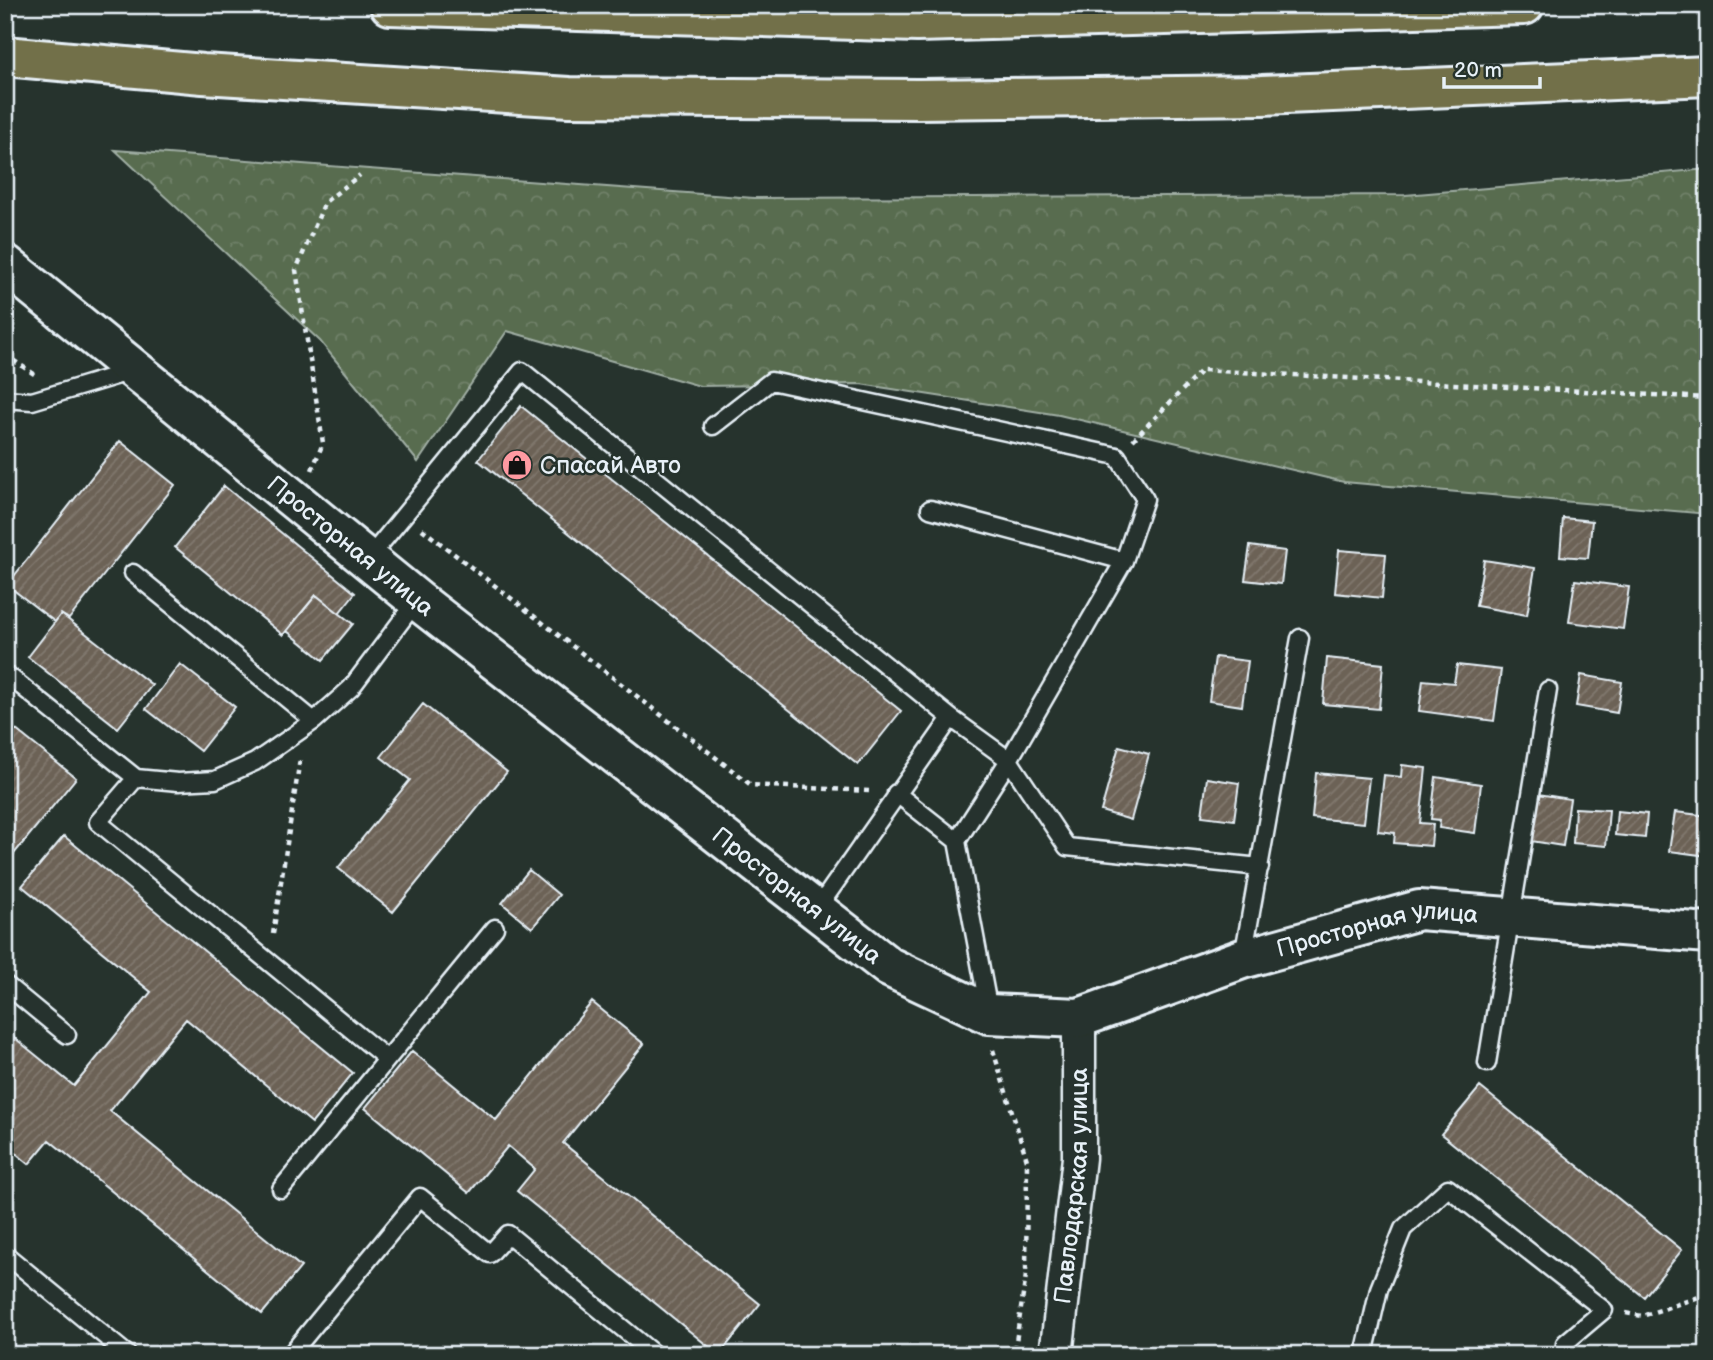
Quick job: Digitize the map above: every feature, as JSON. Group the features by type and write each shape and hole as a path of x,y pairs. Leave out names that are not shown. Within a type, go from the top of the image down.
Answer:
{"main road":[{"path":"408,6 917,22 1524,5"},
{"path":"5,57 203,74 583,97 919,99 1262,95 1708,76"}],"street":[{"name":"Просторная улица","path":"5,264 138,369 417,600 889,967 985,1011 1079,1018 1242,959 1419,910 1512,915 1708,933"},
{"path":"5,278 44,294"},
{"name":"Павлодарская улица","path":"1056,1355 1079,1158 1079,1018"}],"lane":[{"path":"5,399 32,401 138,369"},
{"path":"369,558 522,371 951,718 1009,760 1067,847 1260,867"},
{"path":"713,425 771,381 1117,456 1145,499 1124,561 1009,760 957,841 985,1011"},
{"path":"930,509 1124,561"},
{"path":"133,573 310,724"},
{"path":"5,673 135,778 178,782 215,780 255,762 310,724 351,688 417,600"},
{"path":"1242,959 1300,638"},
{"path":"1487,1063 1548,690"},
{"path":"817,909 951,718"},
{"path":"135,778 98,822 387,1059"},
{"path":"896,793 957,841"},
{"path":"281,1189 495,928"},
{"path":"5,984 67,1035"},
{"path":"1364,1355 1380,1289 1402,1229 1447,1188 1604,1310 1565,1343 1564,1355"},
{"path":"290,1355 420,1197 490,1254 508,1234 655,1355"},
{"path":"5,1254 128,1355"}],"path":[{"path":"298,503 323,443 296,270 326,202 360,175"},
{"path":"1117,456 1202,370 1708,398"},
{"path":"404,515 751,785 896,793"},
{"path":"269,962 310,724"},
{"path":"985,1011 1027,1160 1026,1275 1014,1355"},
{"path":"1604,1310 1642,1316 1708,1294"}],"green space":[{"path":"115,150 754,198 1405,195 1708,169 1708,514 1344,482 1059,415 860,384 700,386 507,331 418,462 320,341"}],"building":[{"path":"521,406 901,711 858,765 478,460"},
{"path":"120,441 175,485 69,619 61,614 55,622 7,585"},
{"path":"224,486 355,593 339,613 316,595 283,635 175,547"},
{"path":"1563,518 1592,521 1588,558 1560,556"},
{"path":"1250,546 1285,551 1281,584 1245,580"},
{"path":"1339,550 1386,554 1382,598 1335,593"},
{"path":"1484,560 1535,568 1527,615 1476,606"},
{"path":"1575,580 1629,587 1623,629 1569,622"},
{"path":"316,595 353,624 323,660 287,631"},
{"path":"61,614 152,685 118,728 28,657"},
{"path":"1215,657 1248,661 1242,706 1209,701"},
{"path":"1327,658 1383,664 1379,709 1323,704"},
{"path":"180,664 235,707 200,751 146,709"},
{"path":"1457,665 1501,670 1494,721 1419,711 1423,680 1454,683"},
{"path":"1581,675 1622,682 1617,713 1576,706"},
{"path":"423,704 507,772 393,912 338,868 410,780 381,757"},
{"path":"5,721 76,778 5,865"},
{"path":"1119,746 1149,754 1131,820 1101,811"},
{"path":"1402,765 1426,768 1420,823 1433,824 1431,846 1394,843 1395,833 1378,831 1384,775 1401,777"},
{"path":"1316,773 1369,778 1364,823 1312,818"},
{"path":"1436,777 1481,784 1475,833 1439,828 1440,820 1431,819"},
{"path":"1207,778 1239,783 1234,820 1202,816"},
{"path":"1538,794 1570,799 1563,846 1531,841"},
{"path":"1575,808 1609,810 1606,846 1573,843"},
{"path":"1617,811 1647,814 1645,838 1615,835"},
{"path":"1675,812 1708,816 1708,856 1669,851"},
{"path":"64,836 353,1073 312,1123 186,1019 110,1111 301,1267 262,1314 49,1140 29,1164 5,1144 5,1030 74,1086 151,992 22,886"},
{"path":"529,870 559,895 532,928 502,903"},
{"path":"592,1002 644,1044 563,1143 760,1304 719,1355 517,1191 535,1169 508,1146 469,1193 365,1108 412,1051 496,1120"},
{"path":"1480,1087 1682,1250 1644,1297 1441,1134"}],"place":[{"name":"Спасай Авто","path":"517,465"}]}
